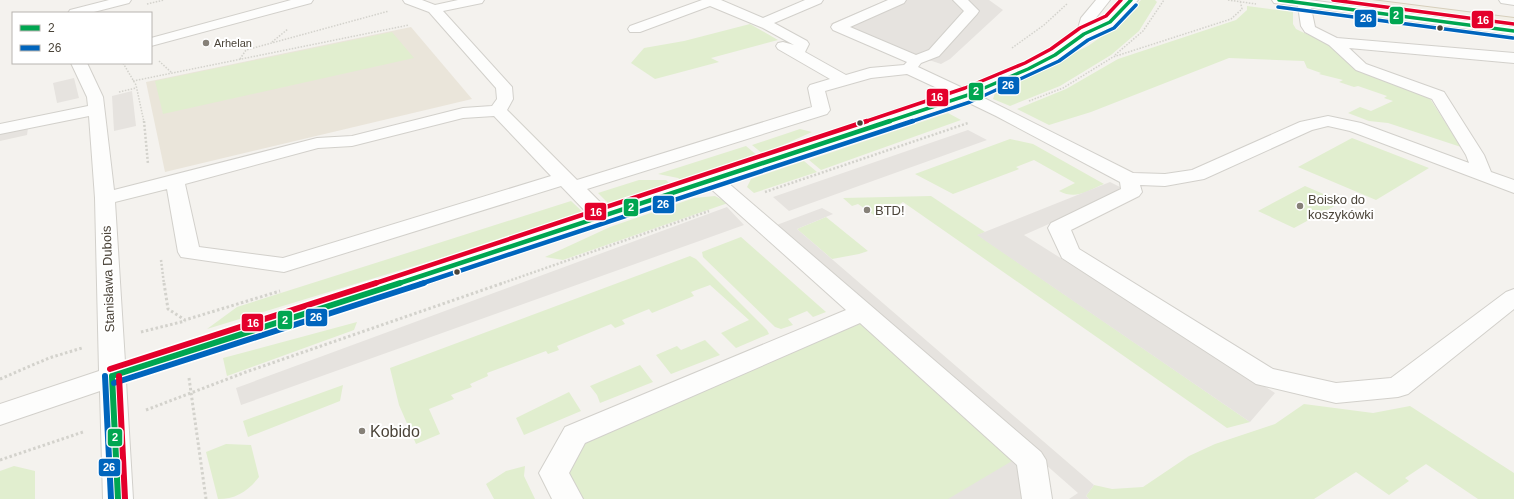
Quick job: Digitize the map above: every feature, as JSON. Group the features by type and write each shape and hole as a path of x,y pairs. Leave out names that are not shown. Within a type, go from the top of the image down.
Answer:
{"main road":[{"path":"1340,0 1514,22"},
{"path":"1429,0 1514,10"}],"street":[{"path":"79,12 124,0"},
{"path":"152,42 306,0"},
{"path":"438,14 477,0"},
{"path":"762,23 816,0"},
{"path":"899,0 838,27 912,64 1129,179 1165,180 1197,175 1306,126 1328,121 1355,126 1514,187"},
{"path":"175,180 189,252 284,265 821,110 816,88 842,79 912,64 934,53 972,11 960,0"},
{"path":"1084,34 1088,18 1103,0"},
{"path":"0,415 112,376 714,181 968,95 1042,62 1075,42 1084,34 1110,22 1131,0"},
{"path":"1279,0 1514,31"},
{"path":"1506,0 1514,1"},
{"path":"635,29 712,1 762,23 802,44 797,53"},
{"path":"414,2 438,14 504,87 505,99 498,111"},
{"path":"1304,4 1306,25 1309,29 1334,42 1361,68 1438,96 1475,155 1483,175"},
{"path":"152,29 167,37"},
{"path":"772,41 797,53 842,79"},
{"path":"1334,42 1514,58"},
{"path":"1497,56 1514,69"},
{"name":"Stanisława Dubois","path":"79,64 95,96 105,198 118,499"},
{"path":"0,129 97,109"},
{"path":"105,198 318,143 352,141 463,114 498,111"},
{"path":"498,111 603,217"},
{"path":"1129,179 1132,192 1059,228 1070,253 1265,376 1336,393 1398,387 1514,297"},
{"path":"714,181 737,202 759,219 1031,460 1037,499"},
{"path":"568,499 554,473 575,435 863,312"}],"path":[{"path":"0,460 114,422 246,372 1002,112 1063,88 1113,57 1143,31 1164,0"},
{"path":"1113,57 1232,19 1242,10 1240,1 1228,0"},
{"path":"240,59 246,50 414,2"},
{"path":"133,81 240,59 438,14"},
{"path":"156,59 172,73"},
{"path":"190,393 206,499"}],"shaded area":[{"path":"886,0 989,0 1003,10 950,59 941,64 932,61 895,57 830,24"},
{"path":"411,27 472,99 165,172 146,82"},
{"path":"74,78 79,98 57,103 53,83"},
{"path":"132,91 136,126 114,131 112,96"},
{"path":"28,128 27,135 0,141 0,134"},
{"path":"968,130 987,140 789,211 773,197"},
{"path":"1110,182 1126,190 1024,235 1275,393 1250,422 977,235"},
{"path":"727,207 744,225 241,405 236,388"},
{"path":"822,208 833,214 797,229 1094,485 1086,496 1089,499 1069,499 1078,493 774,226"},
{"path":"1023,454 1037,499 948,499 1012,461"}],"green space":[{"path":"1141,0 1155,0 1157,2 1139,31 1111,55 1060,86 1010,106 993,99 995,93 1088,46 1118,25"},
{"path":"1247,6 1293,12 1293,24 1296,29 1332,46 1354,68 1429,97 1461,147 1388,123 1369,121 1348,113 1360,107 1371,111 1393,101 1384,98 1387,96 1358,86 1354,87 1339,82 1343,80 1319,74 1321,73 1307,68 1304,61 1229,58 1091,112 1049,125 1017,109 1066,89 1118,59 1236,20 1247,10"},
{"path":"750,24 778,40 711,58 719,62 655,79 631,63 644,48 684,41"},
{"path":"392,32 414,58 163,114 155,81"},
{"path":"948,113 961,120 821,170 809,160"},
{"path":"800,129 812,132 763,154 752,145"},
{"path":"1352,138 1429,168 1376,200 1298,167"},
{"path":"1010,139 1033,144 1104,184 1082,194 1065,194 1059,191 1075,183 1034,160 1016,167 1019,169 953,194 915,174"},
{"path":"746,146 758,156 682,181 678,178 658,174"},
{"path":"804,161 817,172 754,193 747,187 751,179"},
{"path":"639,180 666,180 671,185 609,204 598,193"},
{"name":"Boisko do koszykówki","path":"1305,186 1342,202 1294,228 1258,211"},
{"path":"715,196 728,203 563,260 545,257 610,227 694,198"},
{"path":"931,196 985,232 978,235 1250,422 1227,428 903,202 878,218 858,204 852,206 843,198"},
{"path":"571,201 585,214 207,329 237,307"},
{"path":"826,217 868,251 832,259 797,229"},
{"path":"741,237 826,312 813,317 807,311 788,319 793,325 781,329 775,327 703,257 702,252"},
{"path":"690,256 696,259 767,330 769,334 736,348 721,333 749,320 710,285 691,292 694,296 652,313 649,309 622,320 625,324 615,328 611,324 557,346 559,350 548,354 546,351 487,373 488,376 470,384 472,387 451,395 454,399 429,409 440,434 416,444 399,405 390,368"},
{"path":"863,312 1023,454 1037,499 568,499 554,473 575,435"},
{"path":"357,322 354,330 227,376 223,358"},
{"path":"705,340 720,355 671,374 656,355 677,346 681,350"},
{"path":"640,365 653,382 600,403 597,395 590,386"},
{"path":"343,385 340,401 248,437 243,421"},
{"path":"569,392 581,411 524,435 516,418"},
{"path":"1304,404 1373,413 1410,406 1514,473 1514,499 1478,499 1426,464 1405,478 1409,481 1389,495 1356,472 1314,499 1089,499 1086,496 1094,485 1112,489 1143,487 1189,456 1215,444 1275,424"},
{"path":"226,444 251,445 259,477 246,490 236,496 218,499 206,452"},
{"path":"14,466 35,471 35,499 0,499 0,471"},
{"path":"525,466 524,476 535,499 494,499 486,484 506,471"}],"transit line":[{"name":"16","path":"110,369 601,210 965,88 1025,63 1051,49 1080,28 1106,16 1121,0"},
{"name":"2","path":"112,376 603,217 968,95 1028,69 1055,55 1084,34 1110,22 1131,0"},
{"name":"2","path":"1279,0 1514,31"},
{"name":"16","path":"1333,0 1514,24"},
{"name":"26","path":"114,383 605,224 970,102 1059,61 1088,40 1114,28 1136,5"},
{"name":"26","path":"1278,7 1513,38"},
{"name":"26","path":"105,376 111,499"},
{"name":"2","path":"112,376 118,499"},
{"name":"16","path":"119,376 125,499"}],"place":[{"name":"Arhelan","path":"206,43"},
{"name":"Boisko do koszykówki","path":"1300,206"},
{"name":"BTD!","path":"867,210"},
{"name":"Kobido","path":"362,431"}]}
